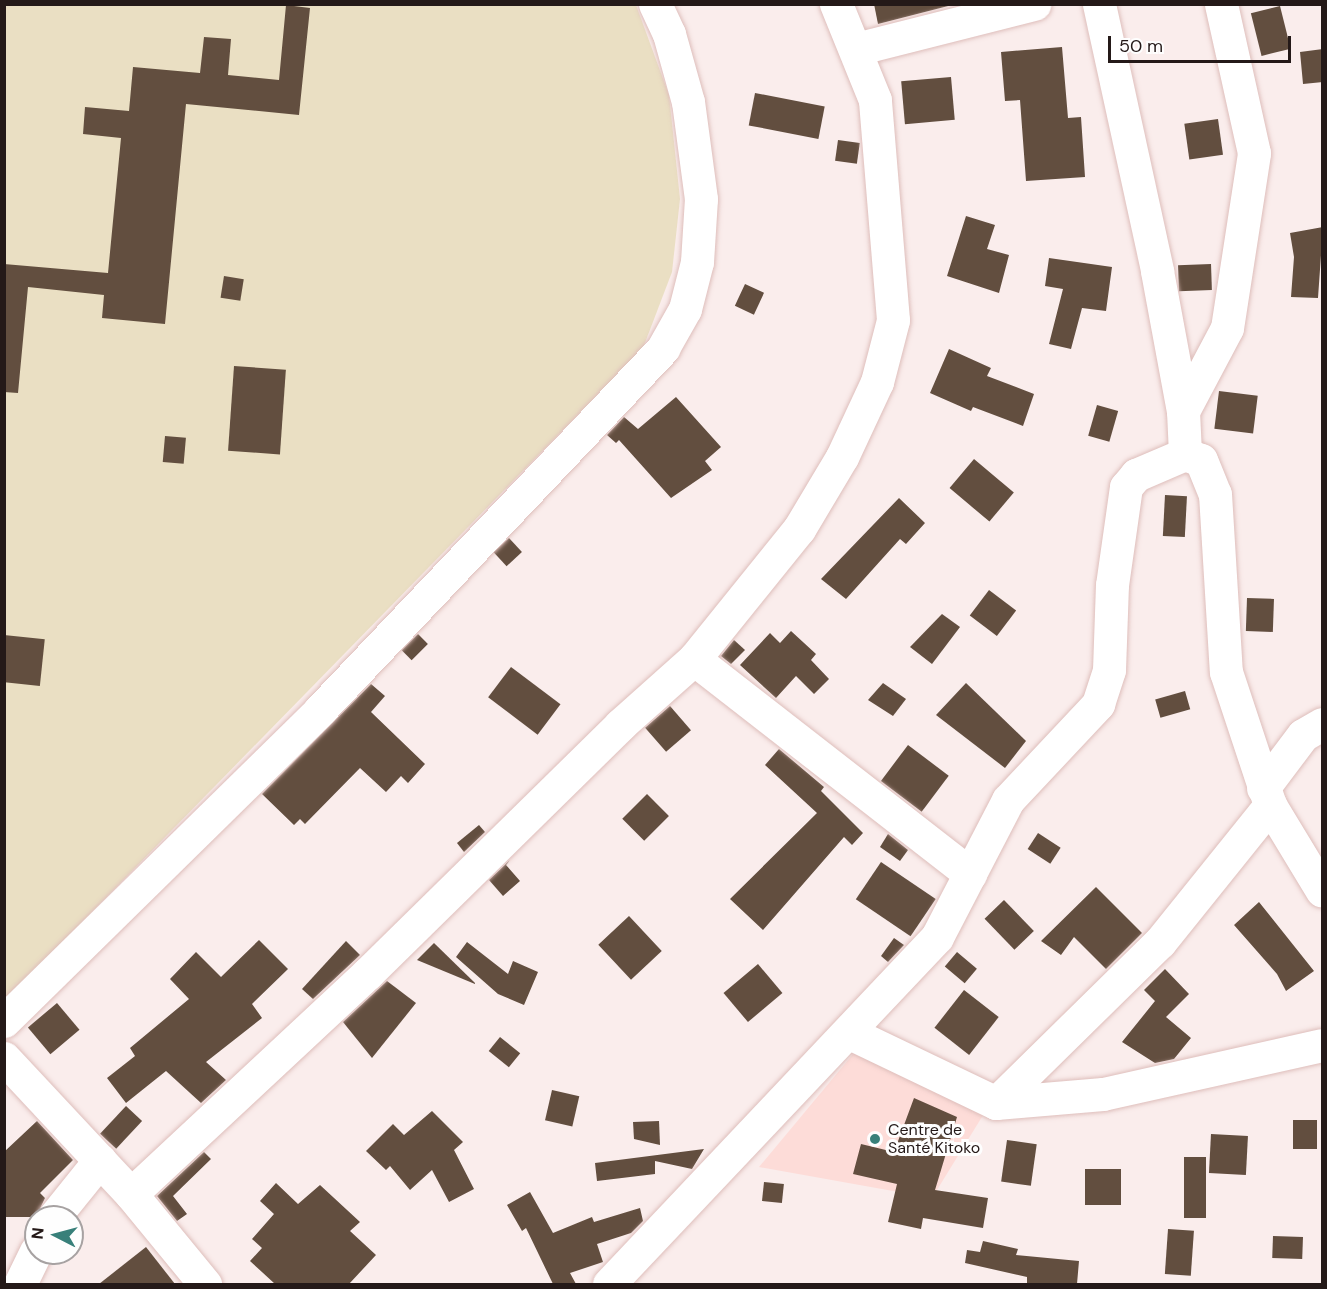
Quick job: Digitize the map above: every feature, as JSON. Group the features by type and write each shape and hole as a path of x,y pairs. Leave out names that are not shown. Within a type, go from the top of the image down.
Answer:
{"street":[{"path":"4,1021 320,711 663,348 685,309 697,262 701,199 688,102 669,34 655,4"},
{"path":"131,1194 344,997 620,725 694,659 799,530 842,457 887,349 892,320 886,192 875,100 836,4"},
{"path":"856,49 1034,4"},
{"path":"1099,4 1183,411 1185,454"},
{"path":"1183,411 1227,328 1254,153 1221,4"},
{"path":"609,1284 850,1033 937,937 1008,800 1098,704 1109,670 1112,585 1126,487 1136,475 1185,454 1201,460 1215,494 1226,672 1266,796 1323,891"},
{"path":"694,659 970,874"},
{"path":"996,1103 1160,942 1266,796 1303,735 1323,724"},
{"path":"850,1033 996,1103 1103,1094 1323,1045"},
{"path":"4,1058 131,1194 205,1284"},
{"path":"64,1205 100,1160"},
{"path":"20,1284 29,1265"}],"shaded area":[{"path":"5,5 636,5 669,95 680,199 672,272 643,348 5,1001"},
{"name":"Centre de Santé Kitoko","path":"859,1047 985,1112 932,1198 759,1167"}],"building":[{"path":"874,4 956,4 878,24"},
{"path":"286,5 310,8 299,115 186,104 165,324 102,318 104,295 28,287 18,393 4,392 4,264 108,273 121,138 83,134 85,107 129,111 133,67 200,73 204,37 231,39 228,75 279,80"},
{"path":"1280,6 1291,49 1262,56 1251,13"},
{"path":"1062,47 1068,118 1081,117 1085,177 1026,181 1020,100 1005,101 1001,52"},
{"path":"1323,49 1323,82 1303,84 1300,52"},
{"path":"951,77 955,120 905,124 901,81"},
{"path":"755,93 825,107 818,139 749,125"},
{"path":"1218,119 1223,155 1189,159 1184,124"},
{"path":"838,140 860,143 857,164 835,161"},
{"path":"966,216 995,225 987,249 1009,255 999,293 947,276"},
{"path":"1323,227 1318,298 1291,297 1294,257 1290,233"},
{"path":"1049,258 1112,267 1106,311 1082,308 1071,349 1049,344 1063,289 1045,286"},
{"path":"1211,264 1212,290 1179,291 1178,265"},
{"path":"224,276 244,279 240,301 221,298"},
{"path":"745,284 764,293 754,315 735,306"},
{"path":"949,349 991,368 987,376 1034,394 1023,426 973,407 971,411 930,393"},
{"path":"234,366 286,370 280,454 228,451"},
{"path":"1219,391 1258,396 1253,433 1214,429"},
{"path":"676,397 721,447 705,461 712,470 671,498 619,440 616,443 607,435 624,417 638,429"},
{"path":"1097,405 1118,411 1109,442 1088,436"},
{"path":"165,436 186,438 184,464 163,462"},
{"path":"974,459 1014,492 989,522 950,488"},
{"path":"1165,495 1187,496 1185,537 1163,536"},
{"path":"899,498 925,523 906,544 900,539 846,599 821,579"},
{"path":"509,538 522,552 507,566 494,552"},
{"path":"989,590 1016,610 997,636 970,616"},
{"path":"1247,598 1274,599 1273,632 1246,631"},
{"path":"942,614 960,627 932,664 910,647"},
{"path":"791,631 816,654 811,660 829,679 814,694 796,676 776,698 740,665 770,633 780,643"},
{"path":"418,634 428,644 412,660 402,650"},
{"path":"4,635 45,639 40,686 4,682"},
{"path":"734,640 745,650 731,664 721,656"},
{"path":"511,667 561,704 538,735 488,697"},
{"path":"883,683 906,699 893,716 868,700"},
{"path":"966,683 1026,741 1005,768 936,715"},
{"path":"371,684 385,696 371,712 425,764 408,783 401,776 386,792 360,768 305,824 300,819 294,825 262,794"},
{"path":"1185,691 1190,709 1160,718 1155,700"},
{"path":"670,706 691,730 666,752 645,728"},
{"path":"908,745 949,776 922,812 881,781"},
{"path":"779,749 824,787 821,791 863,833 852,845 844,837 763,930 730,899 817,813 765,765"},
{"path":"647,794 669,816 644,841 622,819"},
{"path":"479,825 485,832 464,852 457,843"},
{"path":"1038,833 1061,848 1050,864 1028,849"},
{"path":"888,834 908,850 900,861 880,847"},
{"path":"510,860 506,865 520,881 503,896 489,880"},
{"path":"881,862 936,899 911,936 856,899"},
{"path":"1096,887 1142,933 1106,969 1074,937 1061,955 1041,941"},
{"path":"1004,900 1034,931 1014,950 985,919"},
{"path":"1259,902 1314,971 1286,991 1277,974 1234,925"},
{"path":"629,916 662,951 631,980 598,945"},
{"path":"894,938 904,945 888,962 881,956"},
{"path":"259,940 288,969 252,1004 262,1018 206,1062 226,1080 201,1103 166,1071 126,1103 107,1078 135,1056 130,1048 189,999 170,979 196,952 221,977"},
{"path":"346,941 360,955 313,999 302,989"},
{"path":"467,942 508,974 513,961 538,972 524,1005 498,994 456,957"},
{"path":"434,943 475,983 475,984 417,960"},
{"path":"957,952 977,969 965,983 945,967"},
{"path":"758,964 782,993 748,1022 724,993"},
{"path":"1165,969 1189,994 1166,1017 1191,1038 1174,1059 1155,1063 1122,1042 1155,1001 1144,990"},
{"path":"387,981 416,1003 372,1058 343,1022"},
{"path":"964,990 999,1017 969,1055 934,1028"},
{"path":"57,1003 79,1030 50,1054 28,1027"},
{"path":"500,1037 520,1053 509,1067 489,1051"},
{"path":"552,1090 579,1096 572,1127 545,1120"},
{"path":"914,1098 957,1117 935,1190 988,1198 983,1228 923,1218 921,1229 888,1222 897,1184 853,1174 861,1144 894,1152"},
{"path":"126,1106 142,1121 116,1149 100,1134"},
{"path":"432,1111 463,1142 454,1150 474,1189 449,1202 432,1170 410,1190 390,1166 386,1170 366,1151 393,1124 404,1135"},
{"path":"1293,1120 1317,1120 1317,1149 1293,1149"},
{"path":"37,1121 73,1160 40,1193 45,1198 42,1205 24,1205 24,1217 4,1217 4,1152"},
{"path":"659,1121 660,1145 634,1139 633,1122"},
{"path":"1211,1134 1248,1136 1246,1175 1209,1173"},
{"path":"1007,1140 1037,1144 1031,1186 1001,1182"},
{"path":"704,1149 692,1169 655,1161 655,1174 597,1181 595,1163"},
{"path":"204,1152 211,1159 173,1196 187,1214 177,1221 157,1196"},
{"path":"1184,1157 1206,1157 1206,1218 1184,1218"},
{"path":"1085,1169 1121,1169 1121,1205 1085,1205"},
{"path":"764,1182 784,1184 782,1203 762,1201"},
{"path":"276,1183 298,1204 320,1185 360,1222 350,1231 376,1255 349,1284 275,1284 250,1261 262,1248 252,1239 274,1214 260,1201"},
{"path":"530,1192 553,1233 592,1217 594,1222 640,1208 643,1221 631,1233 597,1244 603,1262 570,1273 576,1284 553,1284 526,1228 522,1231 507,1205"},
{"path":"1168,1229 1194,1231 1191,1276 1165,1274"},
{"path":"1273,1236 1303,1237 1302,1259 1272,1258"},
{"path":"983,1241 1018,1249 1016,1255 1079,1261 1077,1284 1027,1284 1027,1277 965,1263 967,1250 980,1252"},
{"path":"146,1247 175,1284 99,1284"}],"place":[{"name":"Centre de Santé Kitoko","path":"875,1139"}]}
